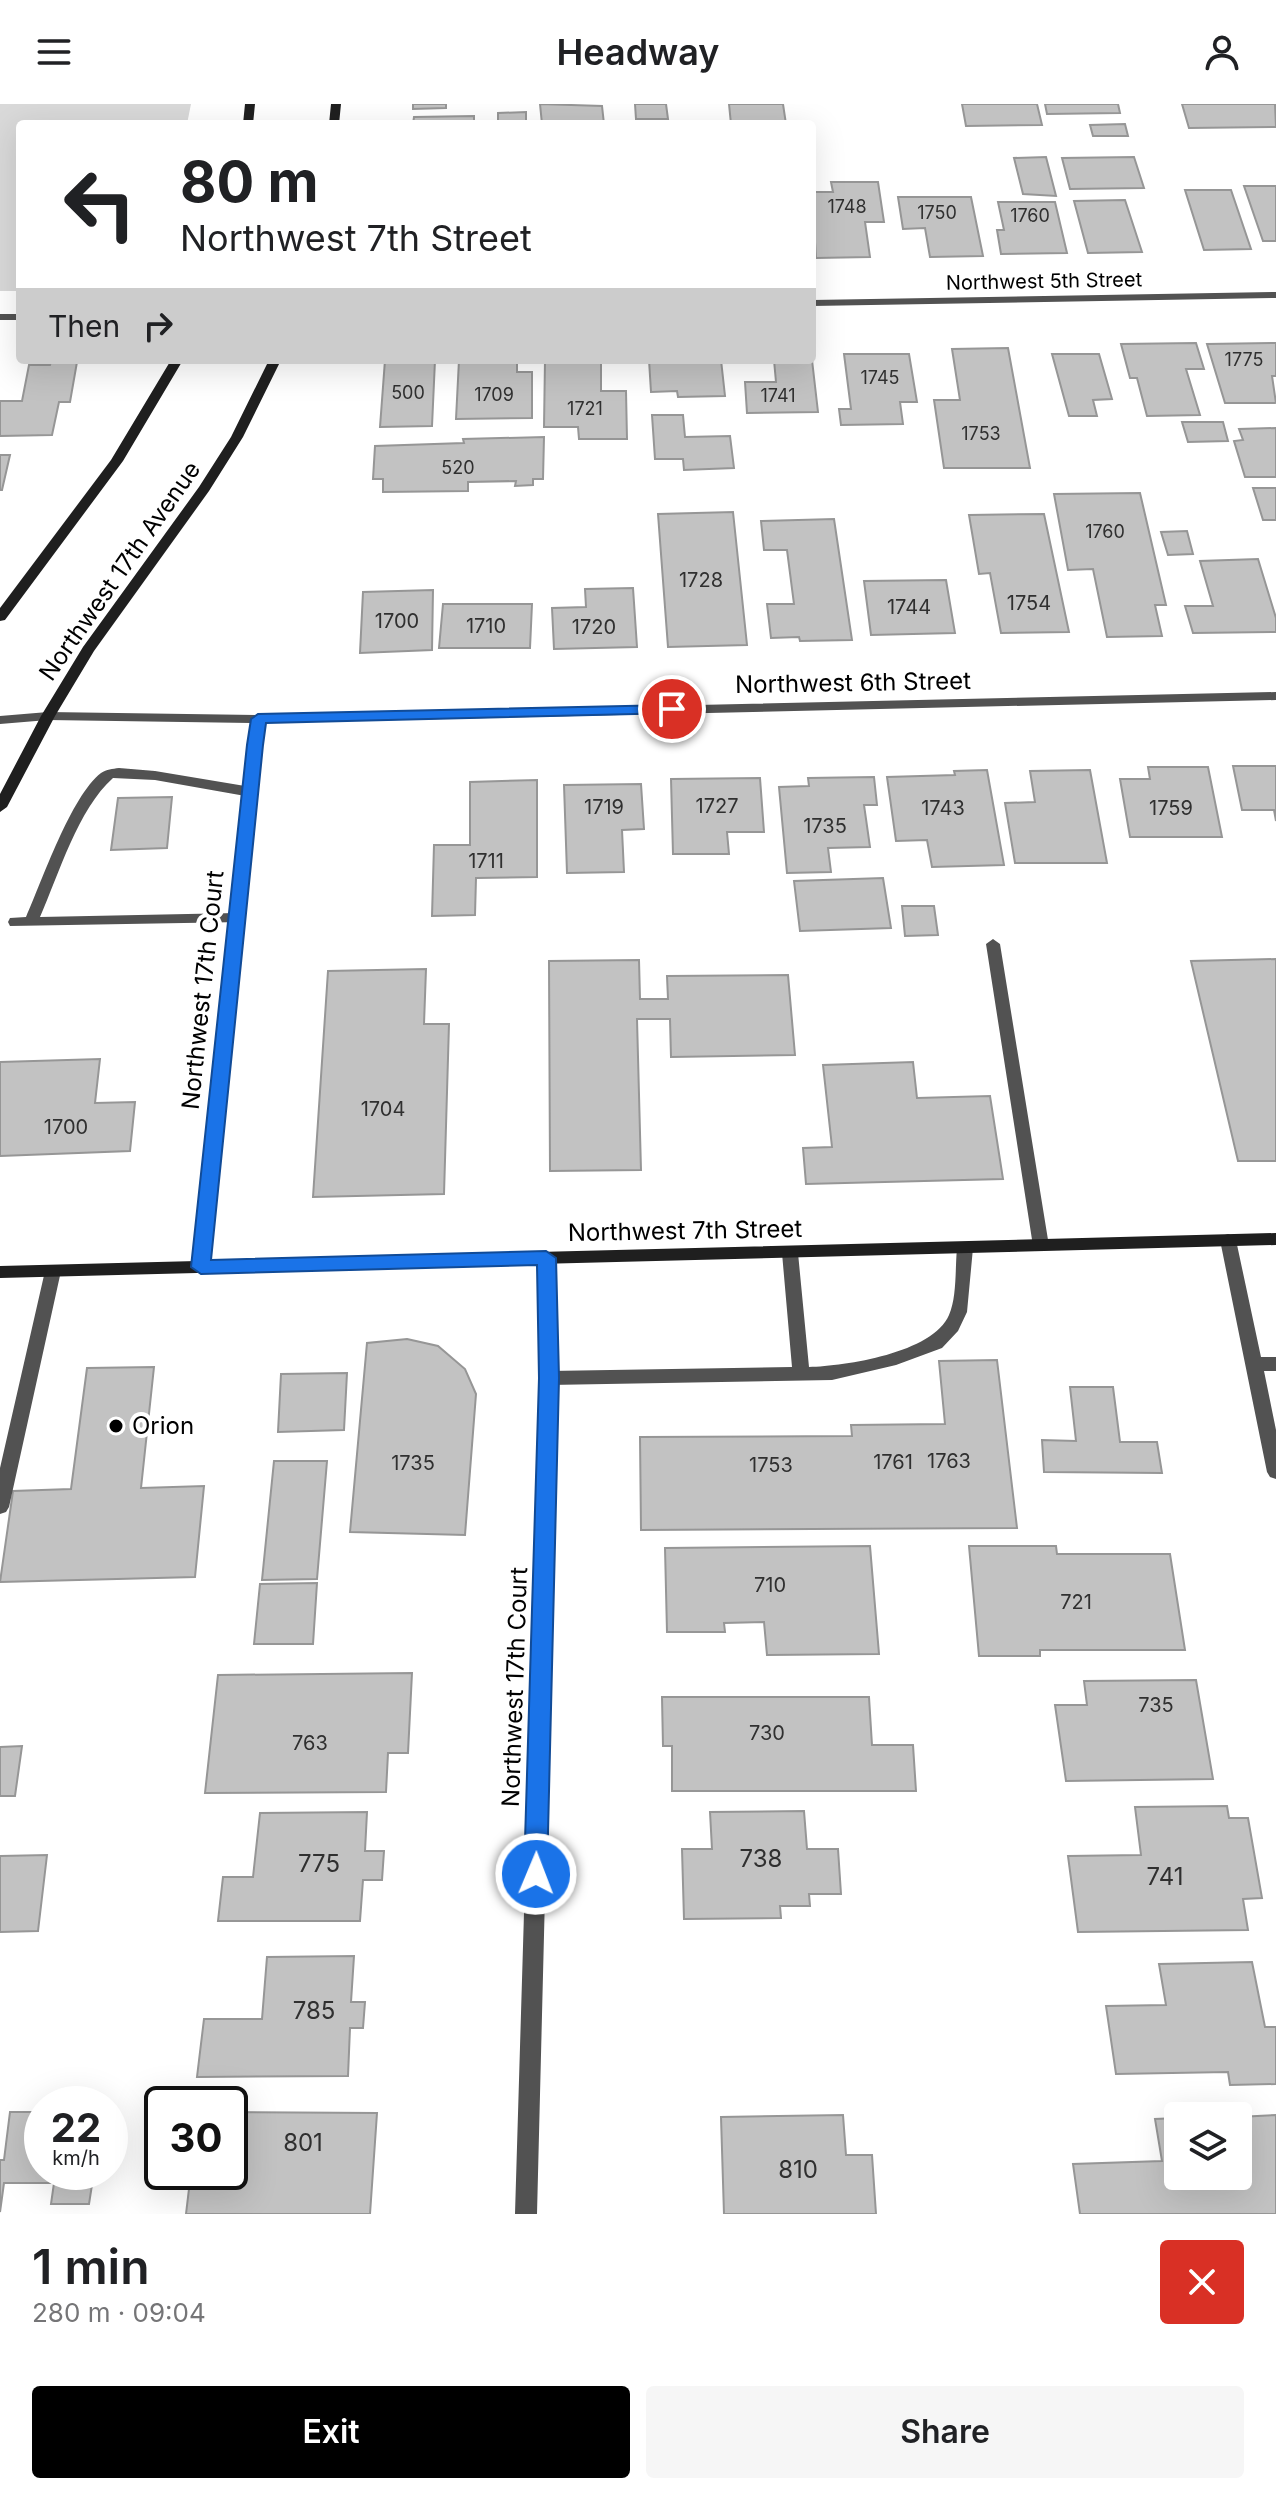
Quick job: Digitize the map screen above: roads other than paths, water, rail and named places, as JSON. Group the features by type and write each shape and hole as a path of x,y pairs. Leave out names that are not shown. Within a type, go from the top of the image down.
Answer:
{"main road":[{"path":"0,617 113,468 143,423 175,364"},
{"name":"Northwest 17th Avenue","path":"0,807 48,716 88,650 205,488 237,437 273,364"},
{"name":"Northwest 7th Street","path":"0,1272 1276,1239"}],"street":[{"name":"Northwest 5th Street","path":"816,303 1276,295"},
{"name":"Northwest 6th Street","path":"0,720 48,716 258,719 1276,696"},
{"name":"Northwest 17th Court","path":"201,1267 258,719"},
{"path":"237,918 23,922 83,805 95,786 111,773 132,773 251,792"},
{"path":"993,944 1041,1246"},
{"path":"1228,1240 1276,1472"},
{"path":"549,1378 832,1373 896,1358 936,1343 952,1326 959,1312 965,1248"},
{"path":"790,1253 801,1373"},
{"name":"Northwest 17th Court","path":"526,2214 549,1378 546,1258"},
{"path":"0,1507 53,1271"},
{"path":"1254,1364 1276,1364"}],"place":[{"name":"Orion","path":"116,1426"}]}
